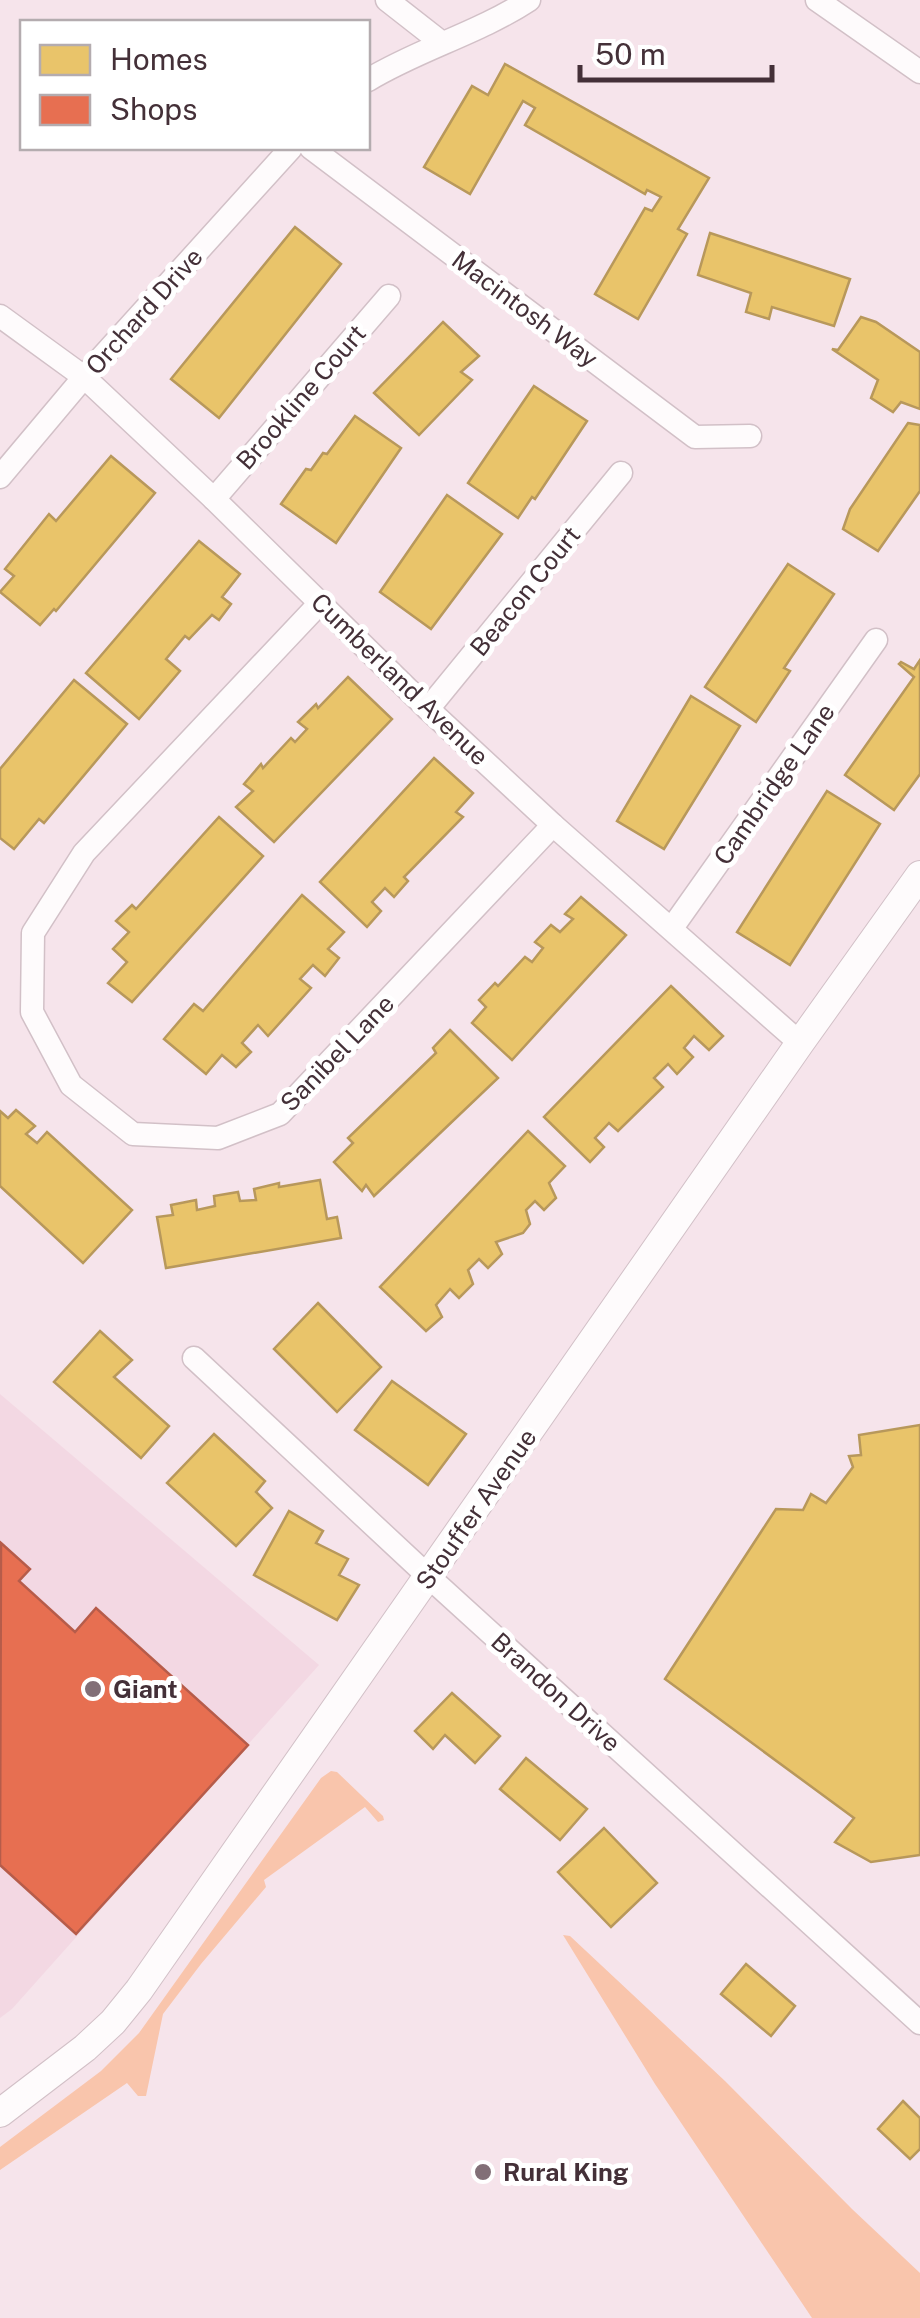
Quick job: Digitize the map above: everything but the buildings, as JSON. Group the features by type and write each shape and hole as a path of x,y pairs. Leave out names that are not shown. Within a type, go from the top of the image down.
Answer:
{"street":[{"path":"388,0 442,43"},
{"path":"370,79 528,0"},
{"path":"817,0 920,72"},
{"name":"Orchard Drive","path":"0,477 84,377 289,150"},
{"name":"Macintosh Way","path":"314,150 696,437 750,436"},
{"name":"Brookline Court","path":"214,498 389,296"},
{"name":"Cumberland Avenue","path":"0,316 84,377 214,498 428,709 553,825 800,1042"},
{"name":"Beacon Court","path":"428,709 621,473"},
{"name":"Sanibel Lane","path":"320,603 84,853 33,934 32,1012 71,1084 133,1134 218,1138 280,1114 553,825"},
{"name":"Cambridge Lane","path":"672,928 876,640"},
{"name":"Stouffer Avenue","path":"0,2113 86,2048 140,1990 920,875"},
{"name":"Brandon Drive","path":"194,1358 920,2023"}],"shaded area":[{"path":"0,1394 319,1665 0,2018"},
{"path":"331,1771 337,1772 384,1820 378,1822 365,1807 264,1880 266,1887 163,2014 146,2096 138,2096 127,2083 0,2170 0,2147 101,2071 139,2033 321,1778"},
{"path":"563,1935 570,1936 725,2081 920,2273 920,2318 812,2318 655,2084"}],"place":[{"name":"Giant","path":"93,1689"},
{"name":"Rural King","path":"483,2172"}]}
